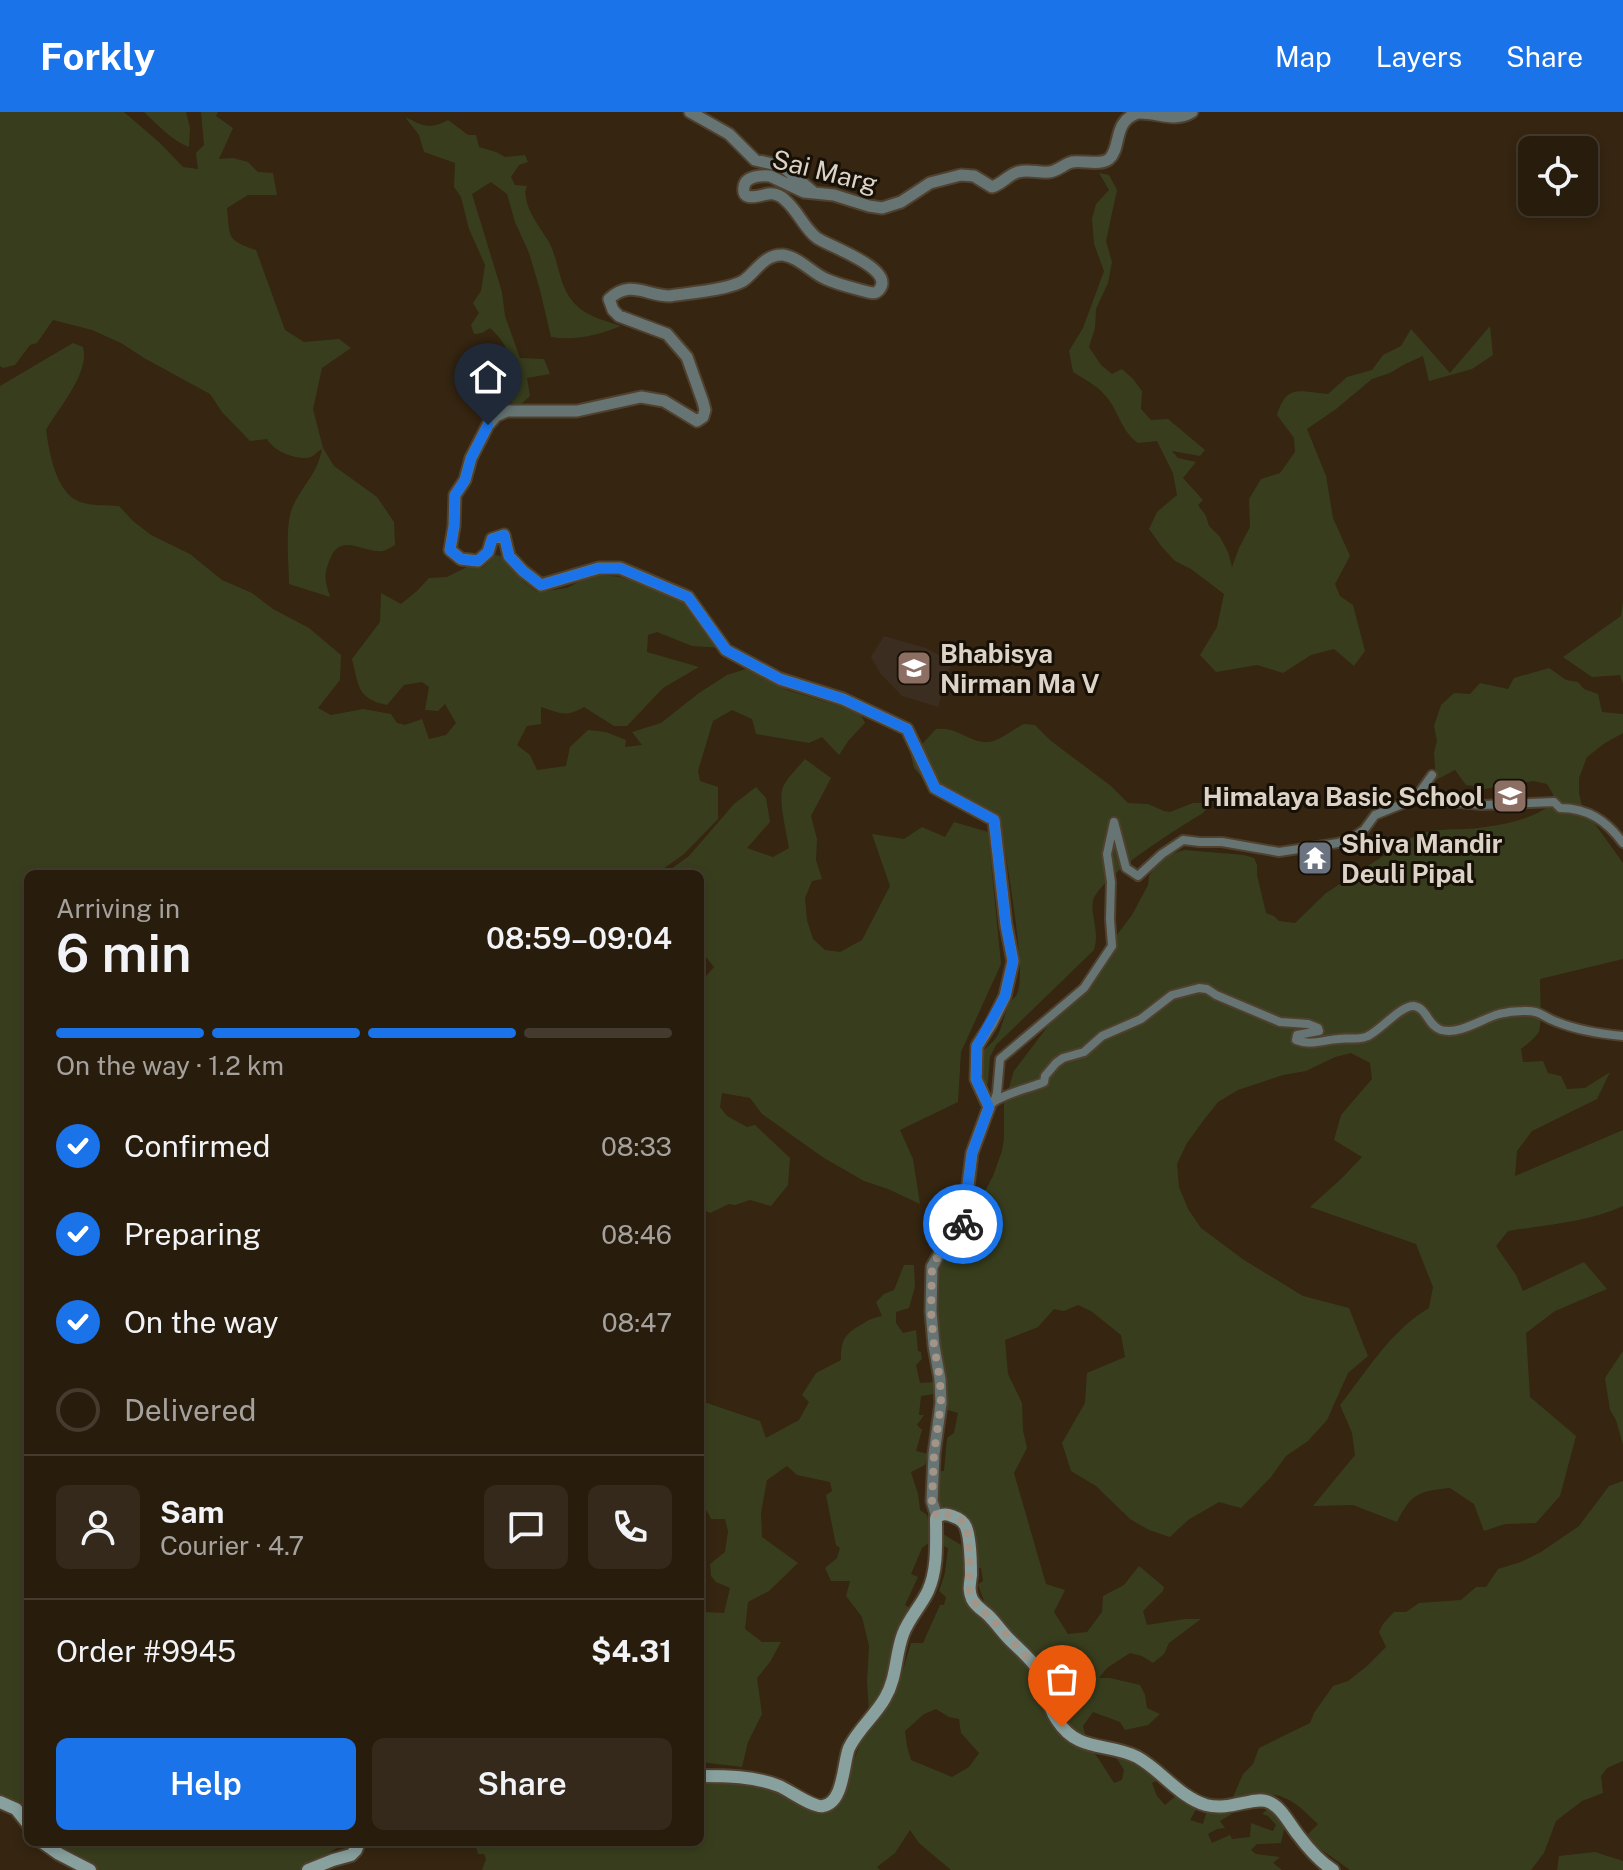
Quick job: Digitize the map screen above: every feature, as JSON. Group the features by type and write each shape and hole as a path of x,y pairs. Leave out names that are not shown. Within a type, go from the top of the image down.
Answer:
{"main road":[{"path":"704,1776 763,1781 818,1806 826,1806 832,1801 841,1785 853,1740 889,1691 904,1633 929,1587 934,1569 937,1517 952,1515 967,1528 972,1599 1036,1667 1047,1686 1052,1711 1065,1731 1088,1745 1122,1751 1139,1758 1205,1805 1228,1807 1260,1800 1270,1803 1320,1860 1333,1870"},
{"path":"0,1802 16,1809 24,1819"},
{"path":"48,1846 90,1870"},
{"path":"308,1870 351,1855 358,1846"}],"street":[{"path":"690,112 729,134 755,160 782,166 815,194"},
{"name":"Sai Marg","path":"991,1104 976,1079 977,1046 1005,996 1013,961 994,820 935,788 907,729 843,699 780,679 726,650 688,597 620,568 599,568 541,585 509,556 504,535 492,539 488,552 478,561 461,559 450,550 455,495 465,480 471,458 488,425 496,416 507,411 577,411 641,397 664,401 697,421 703,417 703,402 687,357 667,334 619,316 609,299 618,292 641,289 670,296 737,284 767,260 781,255 797,260 830,281 872,293 878,291 882,283 873,269 853,255 818,239 784,199 773,194 751,198 746,195 743,188 751,178 765,175 799,190 840,196 882,208 895,205 930,183 961,175 971,175 989,187 995,187 1019,171 1049,172 1071,162 1107,160 1113,153 1124,123 1137,114 1183,117 1192,112"},
{"path":"1415,799 1432,775"},
{"path":"937,1517 932,1501 941,1403 931,1311 932,1267 963,1225 972,1153 997,1093 1000,1059 1084,988 1112,946 1111,882 1107,854 1114,822 1126,868 1138,876 1183,840 1222,842 1279,852 1338,843 1364,830 1375,815 1415,799 1482,805 1554,802 1560,808 1581,810 1601,819 1623,843"},
{"path":"991,1104 1009,1092 1025,1090 1044,1082 1045,1076 1063,1058 1084,1052 1102,1036 1141,1019 1172,995 1199,988 1280,1022 1318,1028 1319,1031 1297,1035 1296,1040 1307,1043 1368,1036 1404,1009 1414,1006 1444,1031 1471,1026 1501,1013 1533,1010 1573,1027 1623,1036"}],"shaded area":[{"name":"Bhabisya Nirman Ma V","path":"884,636 926,648 952,662 938,707 902,696 880,673 871,657"}],"green space":[{"path":"0,112 124,112 183,167 198,169 196,153 204,145 201,112 218,112 216,116 233,128 219,159 233,158 248,162 258,172 273,173 277,195 248,195 227,208 231,236 256,250 285,330 304,342 339,339 351,348 322,368 313,409 323,448 334,466 377,497 394,522 395,545 386,550 347,545 335,551 326,574 330,597 289,584 288,532 291,512 314,472 322,449 311,457 299,458 280,451 267,439 250,441 222,412 210,394 92,330 53,320 37,343 30,345 15,365 0,366"},
{"path":"144,112 186,112 190,128 189,147 171,136"},
{"path":"405,117 426,126 448,120 468,135 476,135 479,147 505,157 525,155 528,162 519,165 511,177 515,185 527,186 525,194 529,209 553,250 566,291 586,313 621,326 587,336 551,337 529,253 507,194 491,182 472,194 502,292 505,316 520,358 544,359 550,374 527,378 530,396 517,408 502,388 511,377 504,345 490,328 474,334 471,325 479,313 473,303 481,291 485,265 469,229 461,197 454,187 455,163 424,152 419,135"},
{"path":"1099,173 1109,175 1117,190 1106,241 1112,262 1108,283 1096,309 1095,328 1089,347 1101,365 1112,374 1122,369 1133,379 1142,391 1141,409 1151,420 1168,419 1205,450 1200,456 1172,451 1178,458 1196,462 1183,478 1203,500 1198,505 1209,526 1220,537 1232,567 1250,527 1249,499 1261,479 1280,473 1295,452 1294,438 1277,415 1285,398 1302,391 1328,394 1347,377 1372,370 1383,355 1401,346 1411,329 1450,373 1490,326 1493,355 1472,369 1429,381 1423,356 1372,379 1307,429 1326,476 1333,518 1350,556 1335,584 1340,596 1353,605 1365,651 1354,666 1334,649 1311,655 1283,673 1257,665 1216,672 1200,655 1217,627 1224,594 1175,561 1149,529 1157,512 1177,495 1173,473 1157,441 1138,443 1133,439 1105,395 1073,372 1069,351 1083,328 1104,271 1094,244 1092,219 1096,204 1109,190"},
{"path":"73,343 83,347 84,357 78,379 46,430 55,471 65,490 80,502 119,506 151,535 190,554 222,580 252,593 273,609 309,628 341,655 340,680 318,708 331,715 363,709 391,714 397,723 405,725 422,719 429,739 446,735 456,723 445,704 438,711 425,710 429,687 422,682 404,685 387,705 377,702 361,690 352,659 380,622 381,593 401,604 429,578 447,577 469,566 482,568 495,555 503,556 523,581 537,592 567,588 593,574 620,577 646,585 695,607 724,648 692,646 657,632 648,635 647,652 699,667 663,688 627,726 614,726 584,707 558,713 541,707 541,724 527,726 517,745 530,755 537,770 566,766 570,747 588,730 606,732 626,740 625,747 642,745 632,732 661,723 727,675 746,669 787,690 861,715 865,723 839,755 822,737 809,743 756,734 752,719 732,710 713,721 698,771 700,781 718,787 718,819 684,854 662,870 24,870 24,1810 0,1800 0,386"},
{"path":"1623,601 1623,684 1620,675 1592,677 1563,657 1621,616"},
{"path":"1549,668 1566,680 1578,682 1584,689 1598,694 1602,712 1623,714 1623,733 1587,757 1579,778 1579,793 1582,806 1623,863 1623,959 1540,979 1539,1031 1521,1049 1523,1062 1543,1061 1548,1073 1561,1076 1567,1089 1585,1088 1610,1072 1597,1099 1532,1131 1517,1151 1515,1176 1623,1130 1623,1206 1581,1219 1508,1231 1496,1246 1523,1291 1584,1262 1607,1289 1555,1311 1526,1333 1530,1397 1576,1436 1560,1496 1536,1523 1505,1524 1484,1531 1474,1504 1450,1488 1418,1495 1407,1505 1397,1522 1353,1505 1313,1506 1355,1455 1352,1433 1340,1405 1391,1340 1429,1308 1433,1287 1416,1244 1310,1207 1362,1157 1334,1140 1341,1115 1372,1079 1370,1063 1351,1053 1306,1071 1238,1090 1218,1102 1187,1143 1177,1164 1179,1187 1188,1209 1201,1228 1244,1260 1303,1296 1349,1308 1368,1356 1348,1373 1327,1420 1308,1441 1286,1456 1241,1508 1219,1502 1188,1520 1170,1537 1130,1519 1096,1486 1071,1471 1062,1443 1085,1403 1087,1373 1125,1357 1121,1335 1091,1311 1078,1305 1064,1311 1054,1309 1038,1327 1005,1340 1008,1374 1022,1403 1027,1448 1014,1473 1046,1584 1065,1590 1054,1612 1068,1634 1087,1632 1102,1612 1103,1596 1124,1585 1139,1566 1164,1587 1143,1611 1147,1625 1201,1619 1169,1643 1164,1654 1153,1663 1130,1653 1107,1668 1099,1678 1140,1685 1147,1708 1160,1714 1148,1725 1125,1730 1120,1722 1093,1712 1083,1726 1086,1738 1058,1713 1052,1691 985,1604 978,1584 983,1581 981,1568 972,1567 967,1524 938,1513 935,1472 944,1471 947,1438 954,1433 958,1413 945,1409 934,1290 941,1260 959,1241 993,1176 1002,1151 1004,1104 1014,1071 1132,915 1148,885 1149,876 1165,856 1184,850 1254,858 1266,913 1279,921 1295,923 1326,893 1411,838 1436,830 1508,823 1528,817 1554,802 1547,784 1533,781 1479,790 1466,785 1455,770 1436,780 1434,753 1437,741 1434,726 1441,705 1454,693 1470,694 1480,683 1508,689 1514,678"},
{"path":"1024,724 1035,725 1128,803 1148,804 1170,812 1193,803 1204,803 1207,808 1125,866 1099,891 1092,906 1096,936 1094,950 996,1045 990,1057 986,1088 976,1079 970,1066 996,1038 1020,982 1018,937 1000,819 979,805 950,799 934,791 914,768 911,756 936,729 950,730 988,742"},
{"path":"805,759 831,778 811,816 817,839 816,860 822,879 812,881 805,898 813,939 825,950 840,952 862,940 890,886 872,834 904,839 922,827 945,837 954,822 988,832 1001,964 961,1052 958,1102 900,1130 913,1159 920,1204 864,1181 824,1158 762,1114 750,1098 722,1093 720,1107 727,1116 747,1127 755,1125 790,1158 788,1185 771,1206 750,1200 729,1204 710,1213 704,1210 704,978 714,967 704,955 704,870 670,870 689,856 734,804 756,787 766,798 770,822 747,848 773,857 789,848 781,795 789,778"},
{"path":"904,1265 914,1265 915,1287 909,1308 896,1312 896,1323 903,1333 916,1330 922,1359 916,1365 920,1383 934,1382 934,1394 921,1396 919,1415 924,1415 917,1425 922,1430 916,1451 928,1454 925,1465 911,1472 920,1510 927,1515 934,1539 922,1548 911,1574 918,1577 905,1605 912,1609 893,1669 869,1710 869,1646 862,1617 846,1596 850,1581 831,1581 825,1568 837,1558 840,1548 836,1545 826,1495 832,1491 830,1482 797,1475 787,1466 767,1480 761,1513 762,1537 798,1563 769,1591 748,1602 745,1629 762,1642 781,1642 757,1678 762,1714 748,1742 742,1767 704,1762 704,1612 724,1613 730,1588 716,1582 711,1576 710,1564 725,1552 728,1531 725,1519 711,1519 704,1511 704,1402 760,1421 766,1438 799,1420 809,1402 802,1395 816,1373 841,1360 843,1342 848,1334 868,1320 882,1316 876,1302 894,1290"},
{"path":"1623,1351 1623,1445 1610,1410 1605,1378"},
{"path":"1623,1481 1623,1761 1607,1768 1601,1776 1603,1793 1582,1801 1556,1821 1544,1853 1531,1870 1350,1870 1316,1846 1308,1834 1318,1824 1292,1802 1274,1795 1233,1797 1259,1748 1310,1723 1333,1686 1348,1681 1386,1647 1379,1632 1394,1612 1406,1612 1419,1603 1461,1600 1476,1587 1486,1587 1498,1569 1541,1552 1579,1526 1609,1486"},
{"path":"943,1534 961,1545 965,1572 963,1588 974,1612 1023,1661 1032,1673 1042,1698 1082,1748 1093,1752 1114,1783 1122,1780 1124,1770 1113,1752 1136,1760 1162,1778 1152,1783 1165,1805 1177,1795 1198,1806 1190,1820 1203,1824 1207,1810 1232,1814 1220,1821 1225,1828 1208,1834 1212,1843 1230,1835 1232,1839 1250,1837 1251,1823 1273,1831 1276,1825 1262,1814 1270,1807 1283,1820 1281,1843 1257,1844 1251,1850 1256,1854 1280,1857 1273,1863 1282,1870 951,1870 919,1843 910,1830 895,1853 877,1867 880,1870 482,1870 486,1859 484,1854 478,1854 476,1846 704,1846 704,1782 775,1789 827,1813 842,1802 861,1741 871,1722 896,1694 911,1643 923,1643 940,1605 944,1605 946,1597 939,1591 948,1548 941,1545","holes":["936,1709 959,1719 961,1733 979,1753 969,1767 952,1777 911,1760 905,1731 924,1714"]},
{"path":"53,1846 340,1846 300,1870 92,1870"},
{"path":"1595,1852 1623,1861 1623,1870 1557,1870 1559,1856"}],"way so far":[{"path":"963,1224 932,1267 931,1311 941,1403 932,1501 937,1517 952,1515 965,1524 972,1599 1036,1667 1047,1686 1049,1706 1062,1727"}],"place":[{"name":"Bhabisya Nirman Ma V","path":"914,668"},
{"name":"Himalaya Basic School","path":"1510,796"},
{"name":"Shiva Mandir Deuli Pipal","path":"1315,858"}],"route":[{"path":"488,425 471,458 465,480 455,495 450,550 461,559 478,561 488,552 492,539 504,535 509,556 541,585 599,568 620,568 688,597 726,650 780,679 843,699 907,729 935,788 994,820 1013,961 1005,996 977,1046 976,1079 989,1107 972,1153 963,1224"}]}
